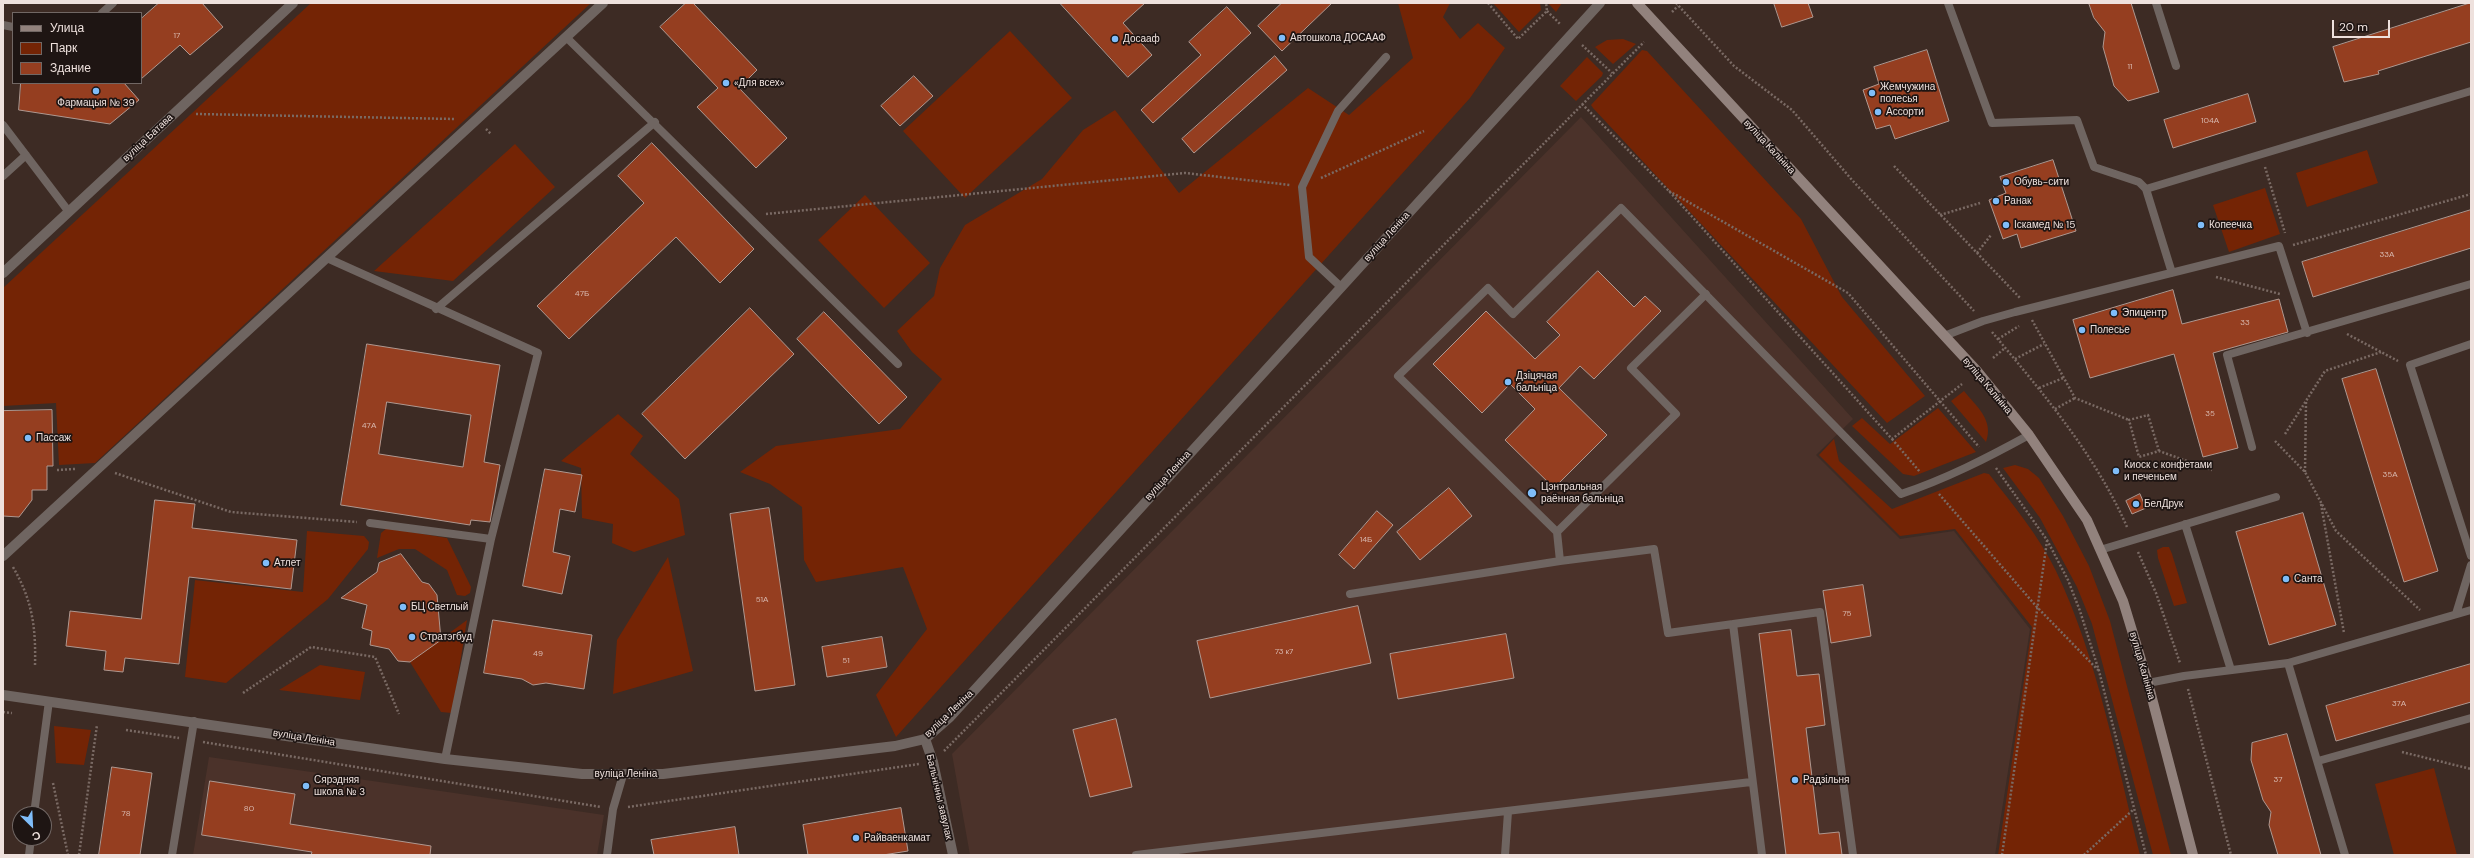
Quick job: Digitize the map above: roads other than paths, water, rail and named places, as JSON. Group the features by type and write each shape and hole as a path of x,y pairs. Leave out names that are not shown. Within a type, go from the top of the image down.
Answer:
{"main road":[{"name":"вуліца Калініна","path":"1637,3 1977,371 2028,435 2087,520 2123,601 2148,683 2193,855"}],"street":[{"name":"вуліца Батава","path":"3,273 293,3"},
{"path":"3,555 603,3"},
{"name":"вуліца Леніна","path":"3,695 194,721 445,759 582,774 663,774 895,746 925,739 950,717 1600,3"},
{"name":"Бальнічны завулак","path":"925,739 933,762 952,855"}],"lane":[{"path":"103,12 113,3"},
{"path":"1948,3 1992,123 2077,120 2094,167 2138,182 2146,189 2172,273"},
{"path":"2156,3 2176,66"},
{"path":"566,37 655,122 898,364"},
{"path":"1342,287 1309,258 1302,187 1338,111 1386,57"},
{"path":"2146,189 2471,91"},
{"path":"436,309 655,122"},
{"path":"3,126 69,212"},
{"path":"3,176 26,155"},
{"path":"1560,561 1557,532 1398,376 1488,288 1513,314 1622,208 1901,494 1931,484 1988,458 2028,435"},
{"path":"1944,336 1983,321 2279,246 2307,333"},
{"path":"327,258 436,309 538,354 491,539 445,759"},
{"path":"2252,447 2227,355 2307,333 2471,284"},
{"path":"1557,532 1676,414 1630,368 1706,294"},
{"path":"2471,344 2410,365 2471,556"},
{"path":"2100,550 2276,497"},
{"path":"371,523 491,539"},
{"path":"2185,524 2231,670"},
{"path":"1350,594 1560,561 1654,549 1668,633 1820,612 1853,855"},
{"path":"2456,614 2471,565"},
{"path":"2148,683 2184,676 2288,663 2471,610"},
{"path":"1733,624 1751,782 1762,855"},
{"path":"2288,663 2345,855"},
{"path":"35,806 49,701"},
{"path":"2318,761 2471,718"},
{"path":"172,855 194,721"},
{"path":"607,855 614,809 623,775"},
{"path":"1136,855 1751,782"},
{"path":"1505,855 1508,812"}],"place":[{"name":"Автошкола ДОСААФ","path":"1282,38"},
{"name":"Досааф","path":"1115,39"},
{"name":"«Для всех»","path":"726,83"},
{"name":"Фармацыя № 39","path":"96,91"},
{"name":"Жемчужина полесья","path":"1872,93"},
{"name":"Ассорти","path":"1878,112"},
{"name":"Обувь-сити","path":"2006,182"},
{"name":"Ранак","path":"1996,201"},
{"name":"Іскамед № 15","path":"2006,225"},
{"name":"Копеечка","path":"2201,225"},
{"name":"Эпицентр","path":"2114,313"},
{"name":"Полесье","path":"2082,330"},
{"name":"Дзіцячая бальніца","path":"1508,382"},
{"name":"Пассаж","path":"28,438"},
{"name":"Киоск с конфетами и печеньем","path":"2116,471"},
{"name":"Цэнтральная раённая бальніца","path":"1532,493"},
{"name":"БелДрук","path":"2136,504"},
{"name":"Атлет","path":"266,563"},
{"name":"Санта","path":"2286,579"},
{"name":"БЦ Светлый","path":"403,607"},
{"name":"Стратэгбуд","path":"412,637"},
{"name":"Радзільня","path":"1795,780"},
{"name":"Сярэдняя школа № 3","path":"306,786"},
{"name":"Райваенкамат","path":"856,838"}]}
